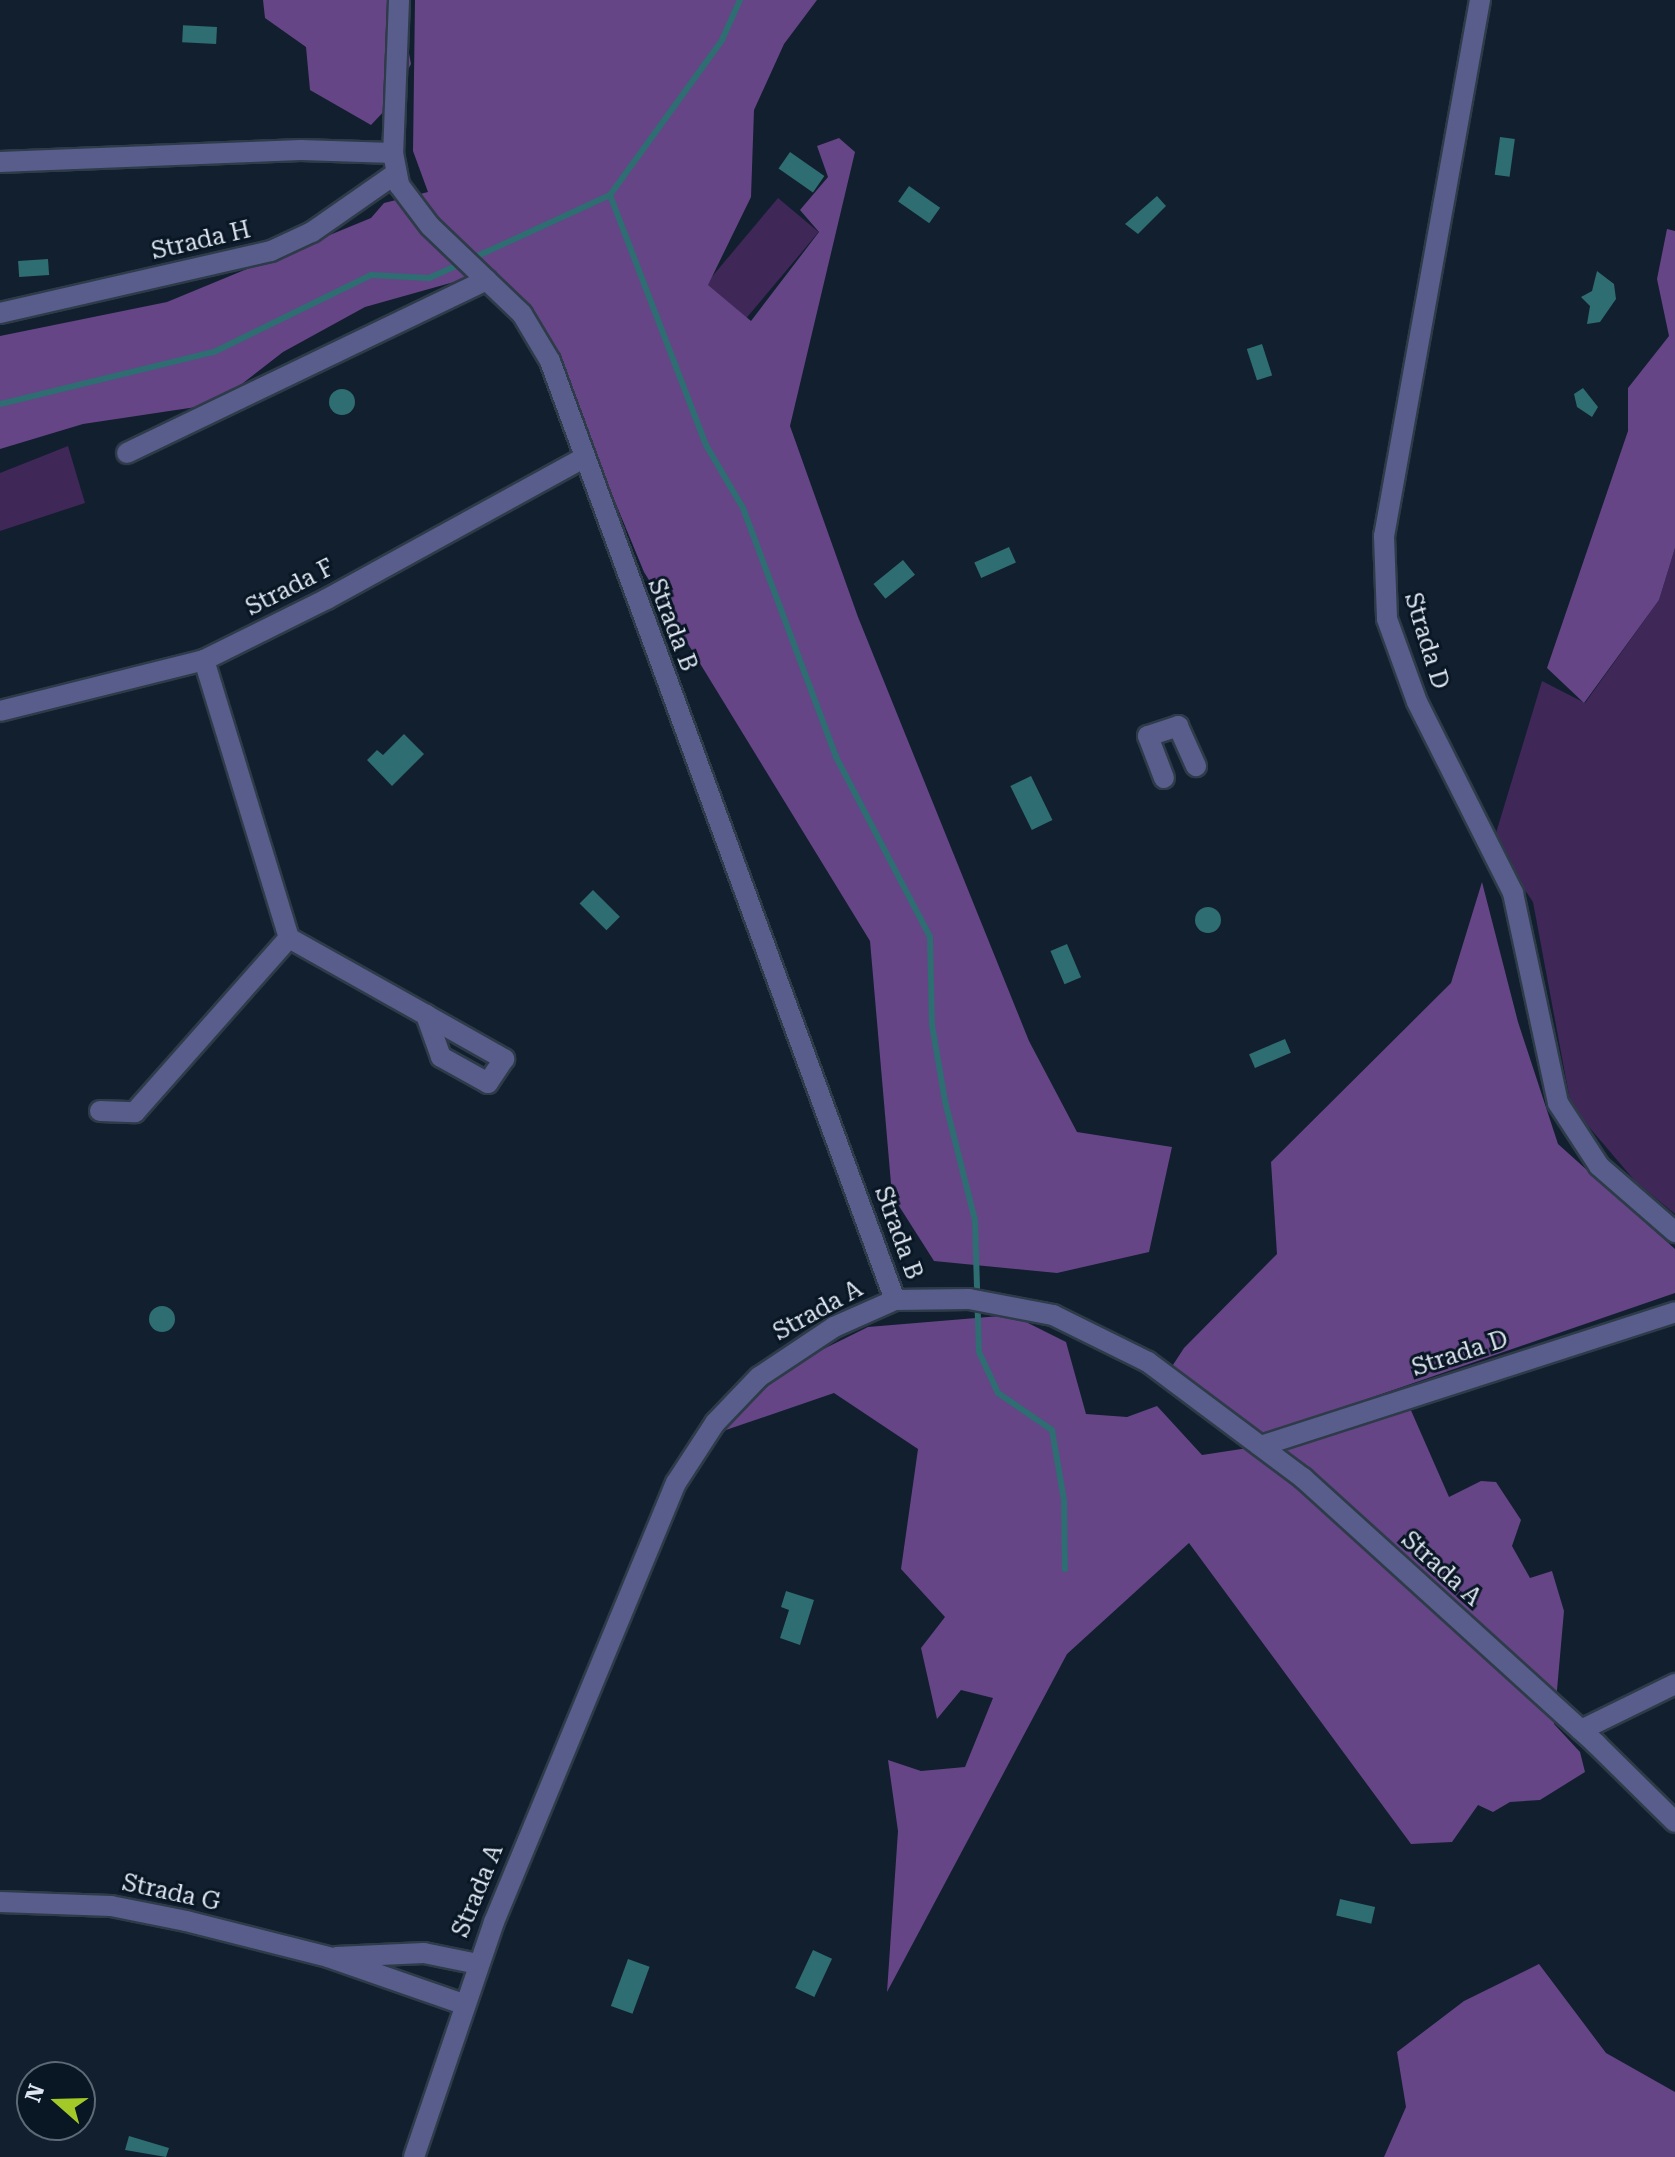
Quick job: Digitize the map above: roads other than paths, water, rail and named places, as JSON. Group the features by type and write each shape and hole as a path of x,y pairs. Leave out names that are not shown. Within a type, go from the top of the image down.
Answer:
{"street":[{"path":"0,162 301,150 394,164 399,0"},
{"name":"Strada D","path":"1480,0 1384,536 1387,619 1417,702 1513,893 1558,1103 1599,1166 1675,1232"},
{"name":"Strada B","path":"394,164 411,205 537,334 895,1300"},
{"name":"Strada H","path":"0,313 271,251 312,232 394,164"},
{"path":"127,453 473,267"},
{"name":"Strada F","path":"0,711 204,660 327,599 583,458"},
{"path":"204,660 289,938 426,1015"},
{"path":"1164,778 1148,736 1178,726 1196,766"},
{"path":"100,1111 135,1112 289,938"},
{"name":"Strada A","path":"414,2157 478,1964 643,1552 695,1450 735,1400 787,1356 834,1327 895,1300 977,1300 1053,1315 1118,1343 1261,1446 1581,1730 1675,1822"},
{"name":"Strada D","path":"1261,1446 1675,1312"},
{"path":"1581,1730 1675,1684"},
{"name":"Strada G","path":"0,1902 111,1906 328,1957 463,2004"},
{"name":"Strada G","path":"328,1957 417,1953 478,1964"}],"waterway":[{"path":"471,259 610,195 722,40 740,0"},
{"path":"610,195 706,445 743,508 836,757 930,937 932,1025 945,1101 975,1220 979,1352 998,1393 1052,1430 1064,1500 1065,1569"},
{"path":"0,404 214,352 371,275 429,278 461,264"}]}
